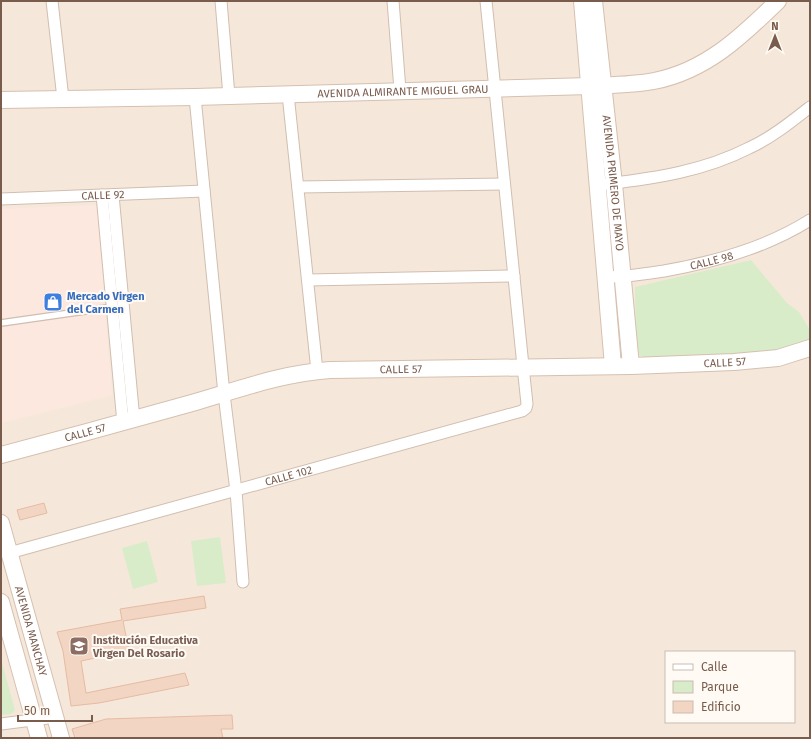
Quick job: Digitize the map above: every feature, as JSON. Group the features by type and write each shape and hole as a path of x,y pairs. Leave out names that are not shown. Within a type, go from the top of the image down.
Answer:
{"street":[{"path":"52,1 63,99"},
{"path":"221,1 229,96"},
{"path":"393,1 400,90"},
{"name":"CALLE 102","path":"10,553 522,411 526,408 527,404 486,1"},
{"name":"AVENIDA PRIMERO DE MAYO","path":"582,1 614,184 631,366"},
{"name":"AVENIDA PRIMERO DE MAYO","path":"594,1 598,186 613,366"},
{"name":"AVENIDA ALMIRANTE MIGUEL GRAU","path":"1,100 195,97 400,90 597,86 654,81 696,67 716,55 737,40 778,1"},
{"path":"288,94 317,371"},
{"path":"195,97 224,394 236,491 243,582"},
{"path":"598,186 662,177 701,167 729,157 750,148 765,139 791,122 810,107"},
{"path":"298,188 504,184"},
{"name":"CALLE 92","path":"1,199 204,191"},
{"path":"107,195 113,307 129,421"},
{"path":"107,195 129,421"},
{"name":"CALLE 98","path":"606,277 622,277 696,265 738,254 787,234 810,220"},
{"path":"308,280 514,276"},
{"name":"CALLE 57","path":"1,455 288,376 317,371 523,366 631,366 768,360 785,357 810,348"},
{"name":"AVENIDA MANCHAY","path":"1,524 61,738"},
{"name":"AVENIDA MANCHAY","path":"1,602 39,738"},
{"path":"1,724 56,718"}],"lane":[{"path":"1,323 113,307"}],"shaded area":[{"path":"1,1 810,1 810,738 1,738"},
{"name":"Mercado Virgen del Carmen","path":"97,205 112,395 1,423 1,209"}],"green space":[{"path":"751,260 787,303 799,312 810,330 810,345 768,355 653,360 636,354 635,287"},
{"path":"220,537 226,583 197,586 191,541"},
{"path":"147,541 158,582 133,589 122,548"},
{"path":"1,659 15,710 11,714 1,715"}],"building":[{"path":"44,503 47,513 20,520 17,510"},
{"path":"204,596 206,608 123,621 129,651 81,661 86,693 185,673 189,685 99,703 71,706 63,651 57,632 122,620 120,609"},
{"path":"232,715 233,729 221,729 223,738 75,738 72,729 106,719"}],"place":[{"name":"Mercado Virgen del Carmen","path":"53,302"},
{"name":"Institución Educativa Virgen Del Rosario","path":"79,646"}]}
